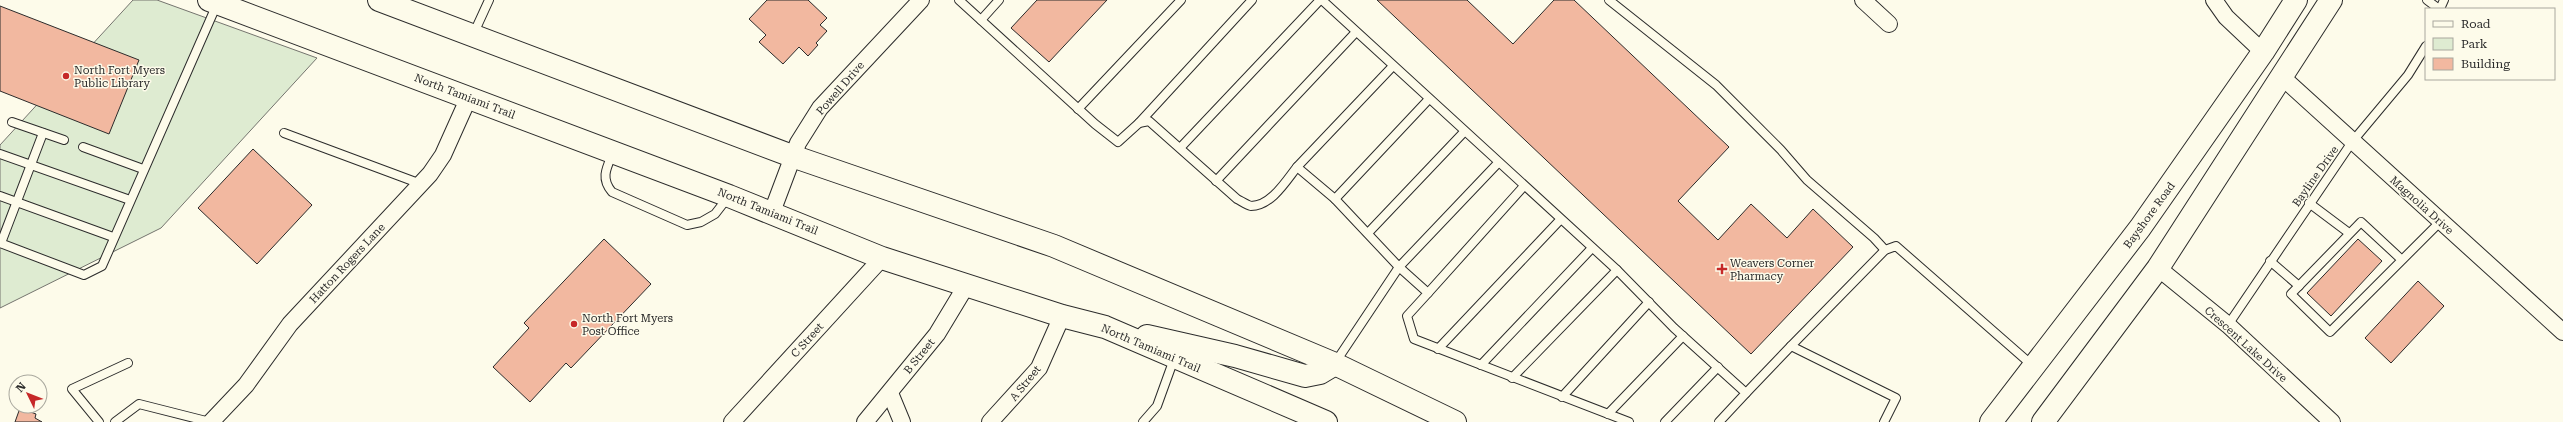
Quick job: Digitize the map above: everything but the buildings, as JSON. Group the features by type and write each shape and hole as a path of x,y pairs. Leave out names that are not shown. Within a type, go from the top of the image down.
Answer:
{"main road":[{"path":"379,0 792,156 1054,246 1335,364 1455,422"},
{"name":"Bayshore Road","path":"1991,422 2140,228 2262,52 2296,0"},
{"path":"2043,422 2158,268 2331,0"},
{"name":"North Tamiami Trail","path":"213,2 772,212 882,258 1062,316 1105,327 1174,359 1326,422"},
{"path":"1105,327 1235,356 1305,376 1320,373 1335,364"}],"street":[{"name":"Powell Drive","path":"772,212 792,156 820,108 921,0"},
{"path":"1863,0 1890,24"},
{"path":"2214,0 2226,17 2262,52"},
{"name":"Magnolia Drive","path":"2282,77 2563,332"},
{"name":"Hatton Rogers Lane","path":"210,422 246,385 290,324 421,184 443,155 469,97"},
{"name":"C Street","path":"732,422 882,258"},
{"name":"Crescent Lake Drive","path":"2158,268 2228,325 2332,422"},
{"name":"B Street","path":"865,422 937,334 966,286"},
{"name":"A Street","path":"990,422 1039,368 1062,316"},
{"path":"890,393 902,422"}],"lane":[{"path":"472,35 489,0"},
{"path":"959,0 1078,109 1118,142 1139,123 1252,0"},
{"path":"980,20 998,0"},
{"path":"1078,109 1181,0"},
{"path":"1181,148 1321,0 1560,220 1617,270 1683,336 1746,392"},
{"path":"1609,0 1716,86 1781,150 1807,180 1874,238 1885,250"},
{"path":"2427,0 2439,8"},
{"path":"43,133 32,165 0,243 84,275 102,266 213,2"},
{"path":"1216,181 1356,32"},
{"name":"Bayline Drive","path":"2228,325 2309,203 2352,142 2408,75 2425,48"},
{"path":"1139,123 1150,121 1237,199 1251,206 1264,203 1277,192 1297,167 1393,66"},
{"path":"1335,199 1429,99"},
{"path":"12,122 64,140"},
{"path":"1368,233 1464,132"},
{"path":"284,133 421,184"},
{"path":"83,147 143,169"},
{"path":"614,152 604,172 606,185 612,192 688,225 701,222 715,214 729,196"},
{"path":"0,154 130,200"},
{"path":"1335,364 1400,266 1498,163"},
{"path":"1297,167 1335,199 1428,293"},
{"path":"1524,186 1407,316 1414,339 1629,422"},
{"path":"0,196 113,237"},
{"path":"2309,203 2349,233"},
{"path":"1438,349 1560,220"},
{"path":"2402,260 2361,222 2291,294 2330,332 2402,260 2441,221"},
{"path":"1719,422 1746,392 1885,250 1896,246 2034,366"},
{"path":"1481,365 1592,248"},
{"path":"2270,261 2299,286"},
{"path":"1512,378 1617,270"},
{"path":"1562,397 1649,302"},
{"path":"1608,414 1683,336"},
{"path":"1791,346 1896,398 1884,422"},
{"path":"1143,422 1157,406 1174,359"},
{"path":"99,422 72,389 128,363"},
{"path":"1665,422 1718,366"},
{"path":"115,422 140,404 210,422"}],"green space":[{"path":"133,0 157,0 317,58 161,228 0,308 0,145"}],"place":[{"name":"North Fort Myers Public Library","path":"66,76"},
{"name":"Weavers Corner Pharmacy","path":"1722,269"},
{"name":"North Fort Myers Post Office","path":"574,324"}]}
